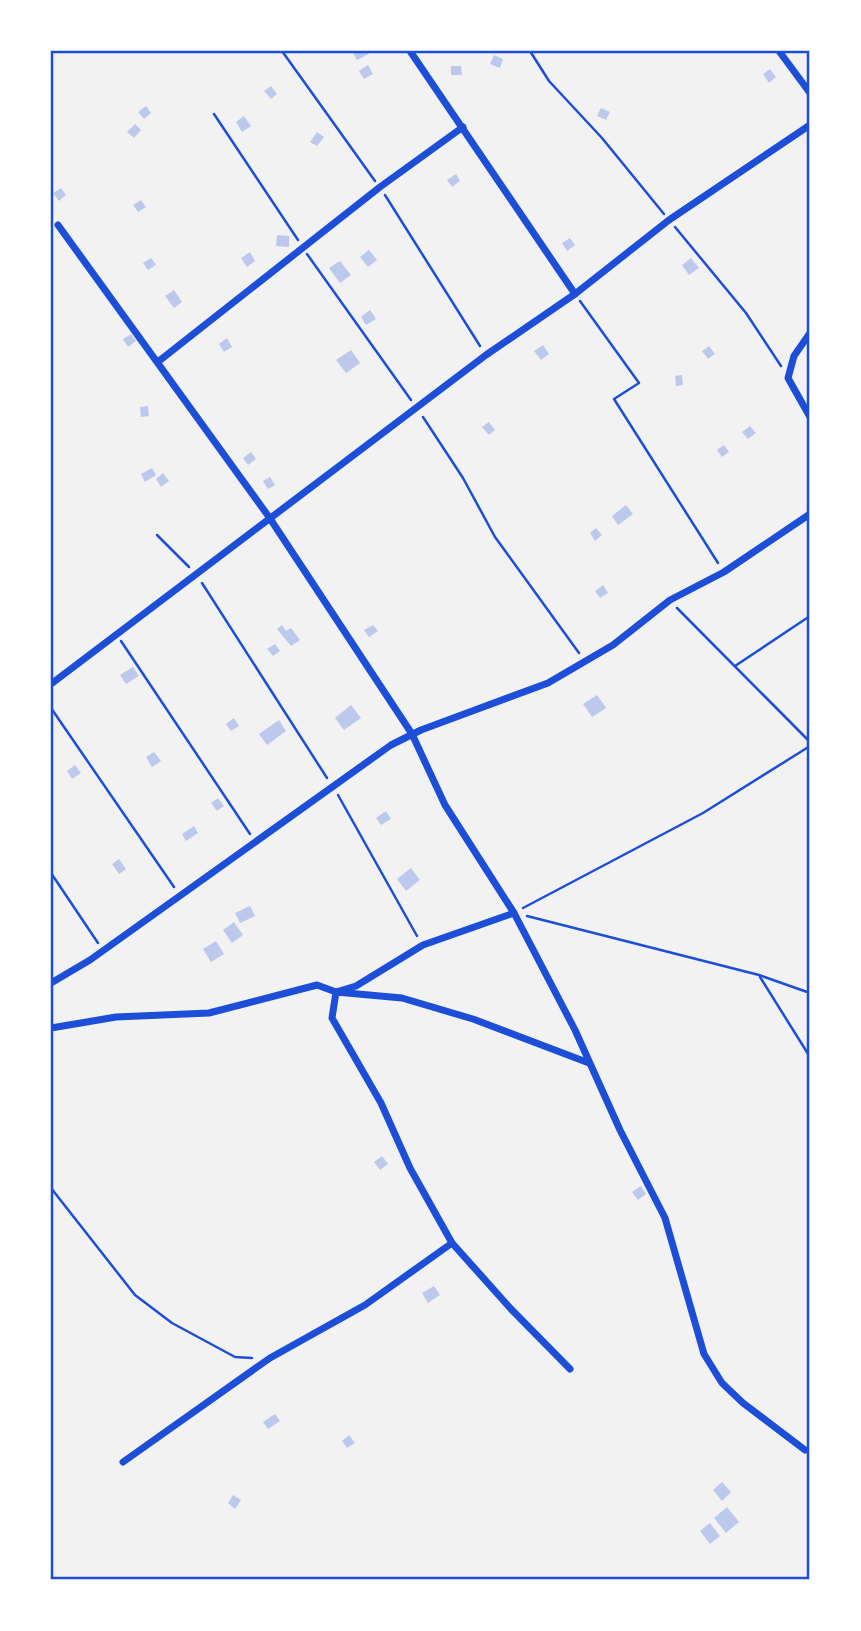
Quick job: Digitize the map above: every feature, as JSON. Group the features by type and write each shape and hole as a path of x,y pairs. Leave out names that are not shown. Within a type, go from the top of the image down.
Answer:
{"street":[{"path":"410,51 575,294"},
{"path":"779,51 810,93"},
{"path":"51,684 416,407 575,294 669,220 810,125"},
{"path":"159,361 304,250 380,187 463,127"},
{"path":"58,225 159,361 269,517 412,734 445,805 513,913 665,1218 704,1354 722,1383 743,1403 805,1450"},
{"path":"810,333 794,356 788,378 810,416"},
{"path":"51,983 103,951 391,745 412,734 548,683 613,645 670,600 723,572 810,514"},
{"path":"336,992 356,986 423,945 513,913"},
{"path":"51,1028 116,1017 209,1013 317,985 336,992 402,998 473,1018 589,1063"},
{"path":"336,992 332,1018 381,1103 410,1168 453,1243 511,1309 570,1369"},
{"path":"123,1462 270,1358 365,1305 453,1243"}],"path":[{"path":"282,51 380,187 486,355"},
{"path":"215,114 304,250 463,478 495,537 585,662"},
{"path":"575,294 639,383 614,399 723,572"},
{"path":"157,535 197,575 332,786 423,945"},
{"path":"513,913 703,813 810,744 670,600"},
{"path":"735,666 810,616"},
{"path":"117,636 254,841"},
{"path":"51,708 179,895"},
{"path":"51,873 103,951"},
{"path":"513,913 758,975 810,993"},
{"path":"758,975 810,1057"},
{"path":"51,1188 135,1295 172,1323 235,1357 270,1358"}],"building":[{"path":"352,51 367,51 369,54 357,60"},
{"path":"494,55 503,59 500,68 490,64"},
{"path":"368,65 373,74 364,79 359,71"},
{"path":"451,66 461,66 462,75 451,75"},
{"path":"770,69 776,77 769,83 763,74"},
{"path":"271,86 277,94 271,99 264,91"},
{"path":"146,106 151,113 144,119 138,112"},
{"path":"601,108 610,112 606,120 597,116"},
{"path":"244,116 251,126 242,132 236,122"},
{"path":"135,124 141,130 134,138 127,132"},
{"path":"317,132 324,137 317,146 310,142"},
{"path":"456,174 460,181 452,187 447,180"},
{"path":"61,188 66,195 59,201 53,193"},
{"path":"141,200 146,207 138,212 133,205"},
{"path":"277,235 289,236 289,247 276,246"},
{"path":"570,238 575,245 567,251 562,243"},
{"path":"369,250 377,260 368,267 360,257"},
{"path":"250,252 255,261 247,267 241,258"},
{"path":"151,258 156,265 148,270 143,263"},
{"path":"691,258 699,268 689,275 682,265"},
{"path":"340,261 351,275 340,283 329,268"},
{"path":"174,290 182,302 174,308 165,296"},
{"path":"370,310 376,319 366,325 361,317"},
{"path":"131,334 136,341 128,347 123,339"},
{"path":"227,338 232,347 224,352 219,344"},
{"path":"543,345 549,354 541,360 534,351"},
{"path":"709,346 715,354 708,359 702,351"},
{"path":"351,350 360,363 346,373 336,360"},
{"path":"682,375 683,385 676,386 675,376"},
{"path":"148,406 149,416 141,417 140,407"},
{"path":"489,422 495,430 489,435 482,427"},
{"path":"750,426 756,433 748,439 742,432"},
{"path":"724,445 729,452 722,457 717,450"},
{"path":"251,452 256,459 248,465 243,458"},
{"path":"152,468 156,475 145,482 141,474"},
{"path":"163,473 169,481 161,487 156,479"},
{"path":"270,477 275,485 268,489 263,481"},
{"path":"626,505 633,514 618,525 612,516"},
{"path":"596,528 602,535 595,541 590,533"},
{"path":"603,585 608,593 600,598 595,591"},
{"path":"282,625 286,631 291,628 300,640 291,646 277,629"},
{"path":"373,625 378,631 369,637 364,630"},
{"path":"275,644 280,651 273,656 267,649"},
{"path":"133,667 139,676 126,684 120,675"},
{"path":"597,695 606,708 592,717 583,704"},
{"path":"351,705 361,718 344,730 335,718"},
{"path":"234,718 239,726 231,731 226,724"},
{"path":"279,720 286,731 267,745 259,734"},
{"path":"154,752 161,761 152,767 146,757"},
{"path":"75,765 81,773 72,779 67,771"},
{"path":"218,798 224,806 217,811 211,803"},
{"path":"386,811 391,819 381,825 376,818"},
{"path":"194,826 198,833 186,841 182,834"},
{"path":"119,859 126,869 119,874 112,864"},
{"path":"411,868 420,880 406,891 397,879"},
{"path":"250,906 255,916 240,923 235,913"},
{"path":"234,922 243,935 232,943 223,930"},
{"path":"216,941 224,954 211,962 203,949"},
{"path":"382,1156 388,1164 380,1170 374,1162"},
{"path":"641,1186 646,1194 638,1200 632,1192"},
{"path":"434,1286 440,1295 428,1303 422,1293"},
{"path":"275,1414 280,1421 268,1429 263,1422"},
{"path":"349,1435 355,1443 347,1448 342,1441"},
{"path":"722,1482 731,1492 722,1501 713,1490"},
{"path":"233,1495 241,1500 235,1509 228,1503"},
{"path":"727,1507 739,1522 726,1533 714,1518"},
{"path":"710,1523 720,1536 710,1544 700,1531"}]}
